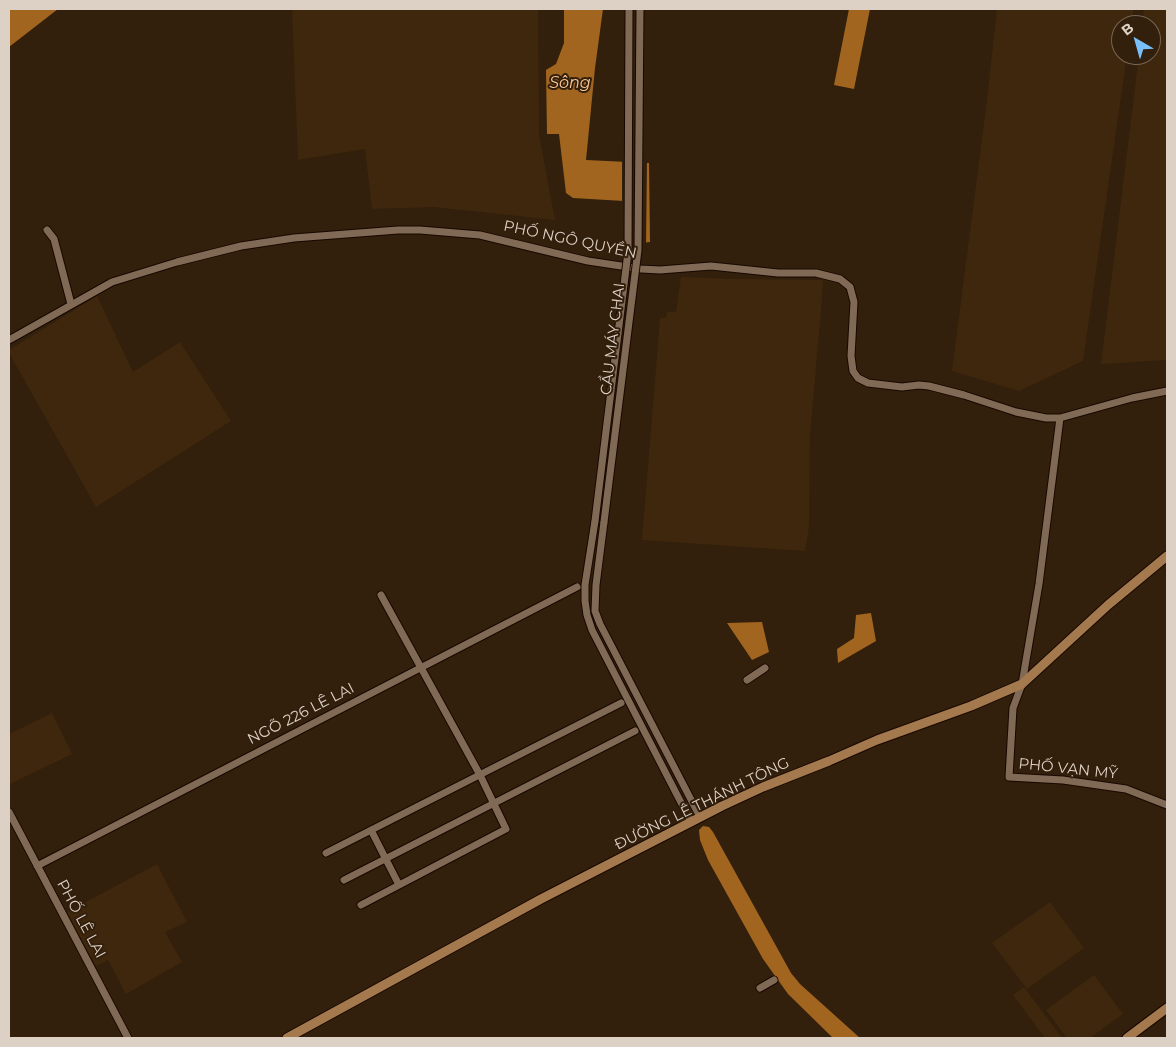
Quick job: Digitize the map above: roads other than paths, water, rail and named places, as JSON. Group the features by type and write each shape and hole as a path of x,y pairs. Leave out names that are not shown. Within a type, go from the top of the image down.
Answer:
{"main road":[{"name":"ĐƯỜNG LÊ THÁNH TÔNG","path":"287,1038 542,899 700,817 763,787 876,740 972,706 1022,684 1108,605 1167,556"},
{"path":"1127,1038 1167,1008"}],"street":[{"name":"CẦU MÁY CHAI","path":"629,9 628,252 595,521 585,585 585,601 592,630 691,822"},
{"name":"CẦU MÁY CHAI","path":"640,9 638,250 596,585 595,610 604,633 700,817"},
{"path":"47,230 54,239 71,304"},
{"name":"PHỐ NGÔ QUYỀN","path":"9,340 112,282 177,262 241,246 294,238 420,230 480,235 588,261 641,269 660,270 710,266 778,273 816,273 840,279 850,287 854,302 851,356 853,371 858,378 868,383 902,387 929,386 1023,414 1046,418 1060,418 1132,398 1167,391"},
{"name":"PHỐ VẠN MỸ","path":"1060,418 1039,584 1022,684 1013,708 1009,777 1064,780 1126,789 1167,805"},
{"name":"NGÕ 226 LÊ LAI","path":"37,866 577,587"},
{"path":"361,905 506,828 480,775 381,595"},
{"path":"747,680 765,668"},
{"path":"326,853 621,703"},
{"path":"344,880 636,731"},
{"name":"PHỐ LÊ LAI","path":"9,812 128,1038"},
{"path":"371,830 399,885"},
{"path":"760,988 774,980"}],"water":[{"path":"9,9 58,9 9,47"},
{"name":"Sông","path":"564,9 603,9 586,160 649,163 650,242 633,244 631,209 624,201 573,198 566,193 559,134 547,134 546,70 556,64 564,43"},
{"path":"849,9 870,9 854,89 834,85"},
{"path":"871,613 876,641 838,663 837,649 854,638 856,615"},
{"path":"762,622 769,652 752,660 727,623"},
{"path":"703,826 709,827 713,832 791,973 800,984 860,1038 833,1038 788,994 763,959 708,860 700,840 699,830"}]}
